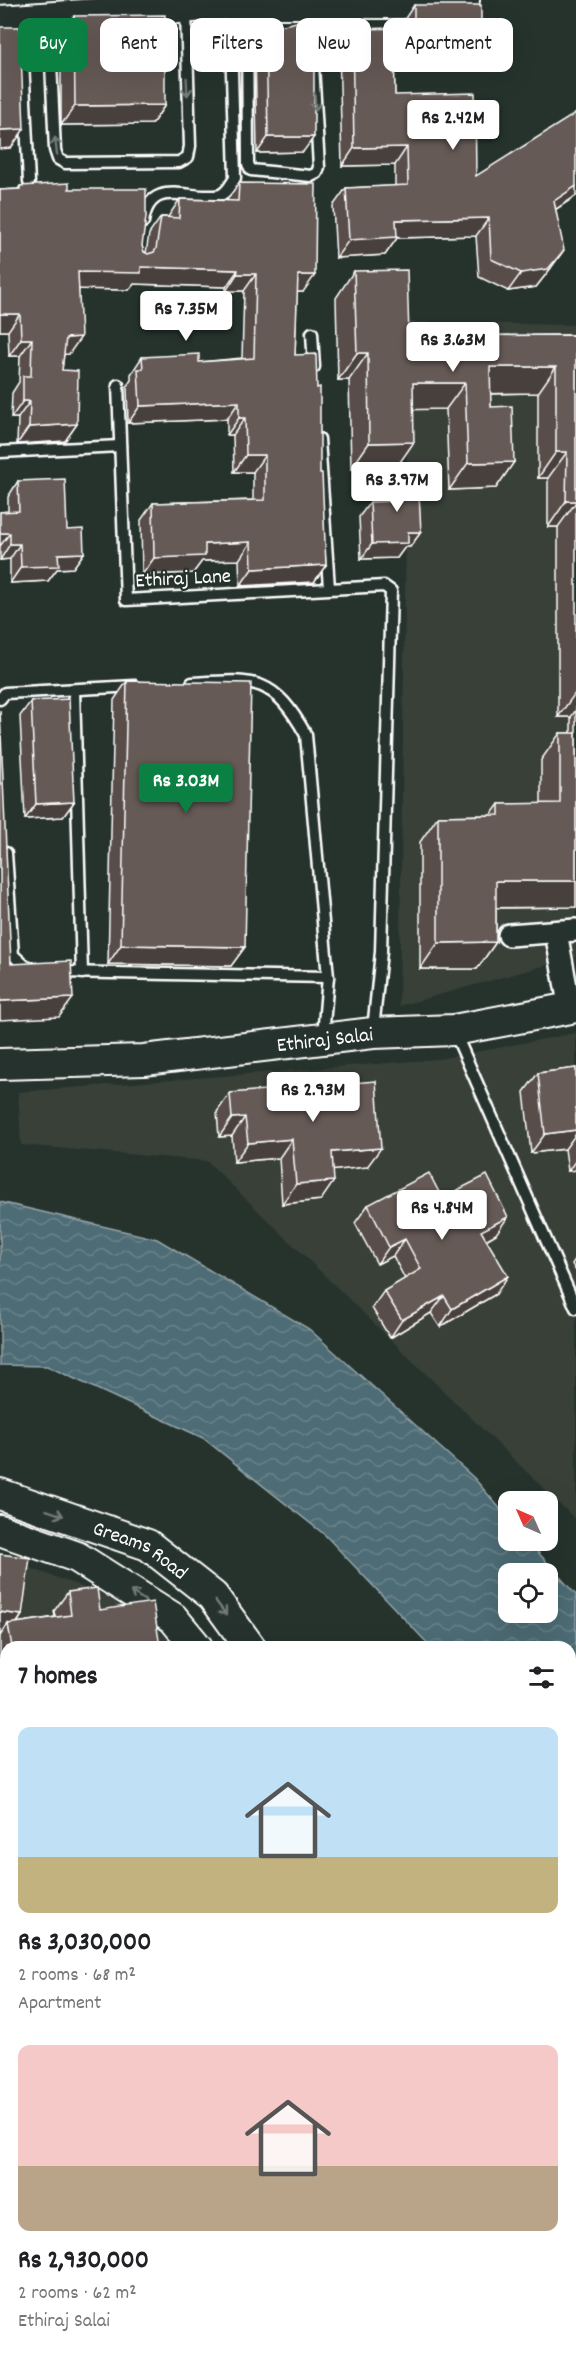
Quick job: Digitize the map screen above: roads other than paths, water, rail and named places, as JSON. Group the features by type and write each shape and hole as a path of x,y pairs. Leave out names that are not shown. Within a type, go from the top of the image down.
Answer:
{"main road":[{"path":"37,18 238,4 310,8 454,3 464,0"},
{"name":"Ethiraj Salai","path":"0,1064 144,1060 373,1034 454,1030 573,1008"},
{"name":"Greams Road","path":"0,1494 148,1545 213,1596 246,1641"},
{"name":"Greams Road","path":"0,1530 77,1557 173,1618 192,1641"}],"street":[{"path":"509,935 566,931 573,1008"}],"lane":[{"path":"238,4 248,164 251,170 311,176 316,173 319,168 313,72"},
{"path":"141,231 145,209 156,198 165,194 220,195 228,189 235,178 238,4"},
{"path":"36,72 58,159 65,163 179,162 188,157 190,146 186,7"},
{"path":"25,72 30,182"},
{"path":"312,333 315,380"},
{"name":"Ethiraj Lane","path":"118,385 126,600 384,586 391,591 381,952 373,1034"},
{"path":"318,426 329,588"},
{"path":"0,452 120,446"},
{"path":"176,684 244,680 275,692 294,713 306,735 328,976 323,1039"},
{"path":"0,699 5,693 142,686"},
{"path":"74,690 82,973"},
{"path":"5,841 14,955 25,966 47,972 328,976"},
{"path":"454,1030 576,1308"}],"water":[{"path":"0,1202 157,1239 309,1329 474,1478 498,1506 498,1551 537,1551 548,1563 498,1563 498,1623 558,1623 558,1575 576,1595 576,1641 425,1641 325,1535 203,1438 47,1366 0,1365"}]}
